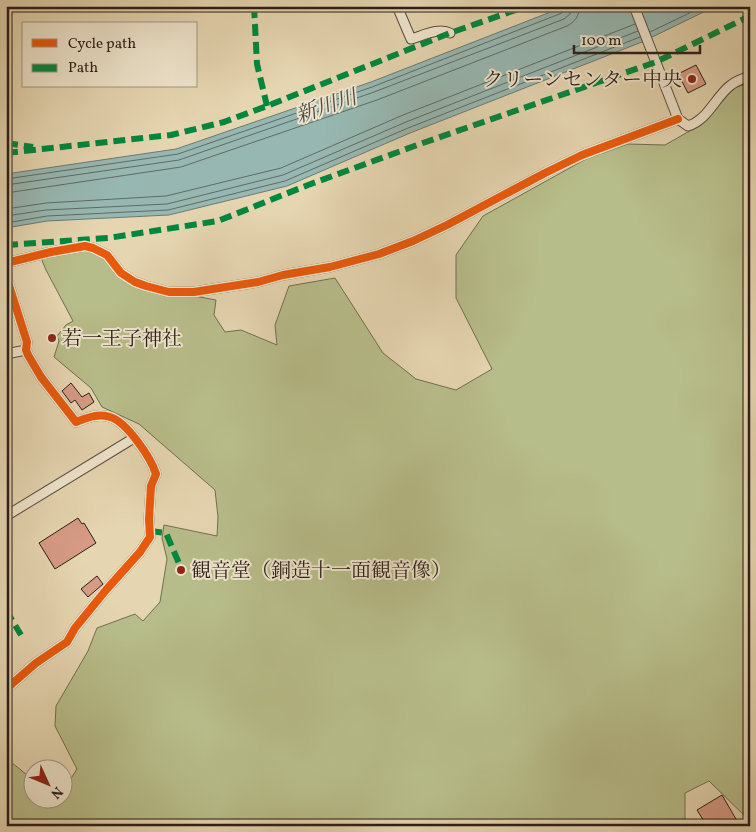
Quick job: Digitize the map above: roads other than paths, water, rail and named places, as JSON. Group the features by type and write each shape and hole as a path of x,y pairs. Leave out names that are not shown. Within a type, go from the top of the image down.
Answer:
{"street":[{"path":"397,6 411,39 436,32 446,31 450,33"},
{"path":"634,6 678,119 688,126 695,124 708,112 732,83 750,76"},
{"path":"6,263 85,246 93,248 106,256 121,274 135,282 169,292 194,292 258,282 283,275 330,267 380,254 413,241 448,225 582,155 678,119"},
{"path":"6,276 27,342 26,350 41,377 76,422 92,416 110,417 122,423 141,446 153,464 156,474 151,486 150,537 140,552 75,628 67,642 36,663 6,689"},
{"path":"6,354 26,350"},
{"path":"6,516 134,438"}],"water":[{"name":"新川川","path":"566,6 716,6 642,42 410,133 287,186 169,215 47,221 6,228 6,174 176,149 371,82"}],"place":[{"name":"クリーンセンター中央","path":"692,79"},
{"name":"若一王子神社","path":"52,338"},
{"name":"観音堂（銅造十一面観音像）","path":"181,570"}]}
